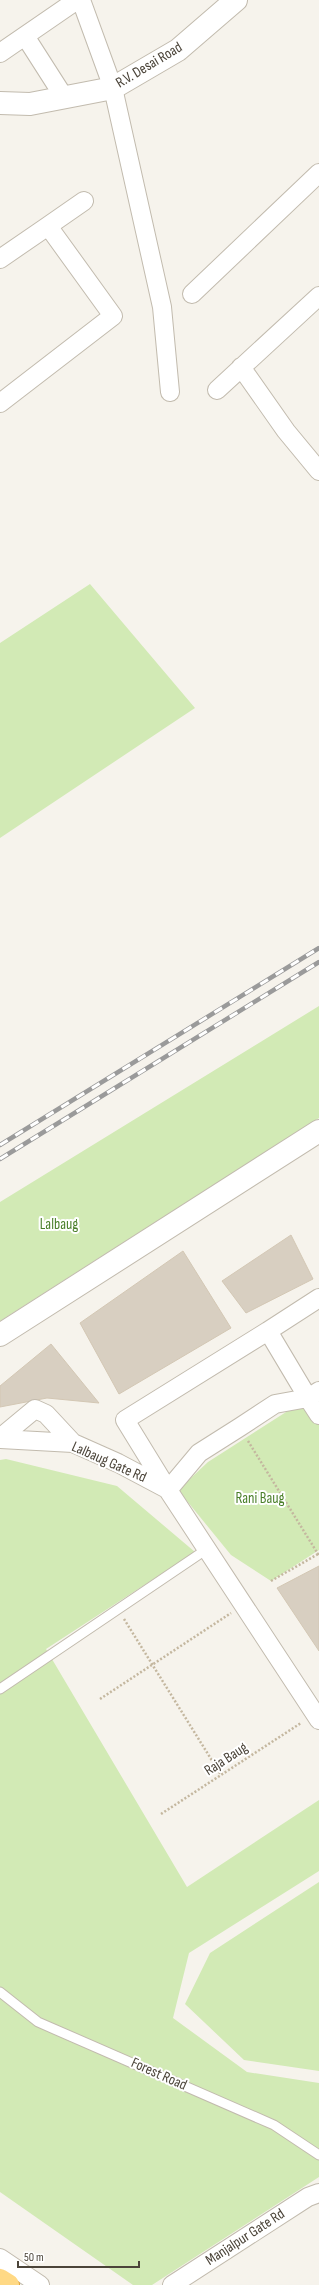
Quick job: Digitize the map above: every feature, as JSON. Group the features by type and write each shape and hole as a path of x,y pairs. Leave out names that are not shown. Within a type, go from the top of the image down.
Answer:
{"highway":[{"path":"0,2280 8,2285"}],"street":[{"path":"0,53 77,0"},
{"path":"81,0 113,88 162,307 170,392"},
{"name":"R.V. Desai Road","path":"0,104 30,104 113,88 178,50 236,0"},
{"path":"25,36 64,98"},
{"path":"192,294 319,173"},
{"path":"0,259 84,201"},
{"path":"0,403 113,316 48,226"},
{"path":"217,390 319,296"},
{"path":"241,368 286,431 319,471"},
{"path":"0,1335 319,1131"},
{"path":"0,1327 40,1302 66,1293"},
{"path":"311,1721 207,1549 168,1490 125,1420 319,1298"},
{"path":"268,1331 314,1395 319,1415"},
{"path":"168,1490 199,1453 276,1404 314,1395"},
{"path":"0,1438 35,1409 46,1414 73,1443"},
{"name":"Lalbaug Gate Rd","path":"0,1438 73,1443 118,1463 168,1490"},
{"name":"Manjalpur Gate Rd","path":"172,2285 295,2205 308,2197 319,2193"},
{"path":"0,2258 40,2285"}],"lane":[{"path":"0,1689 207,1549"},
{"name":"Forest Road","path":"0,1992 38,2022 274,2125 319,2155"}],"path":[{"path":"240,1427 318,1553 271,1581"},
{"path":"117,1609 221,1775"},
{"path":"100,1699 236,1610"},
{"name":"Raja Baug","path":"161,1814 221,1775 311,1721"}],"green space":[{"path":"90,584 195,708 0,838 0,643"},
{"name":"Lalbaug","path":"319,1006 319,1118 0,1321 0,1202"},
{"name":"Rani Baug","path":"308,1398 319,1417 319,1550 271,1581 231,1555 178,1490 208,1462"},
{"path":"6,1459 117,1486 195,1552 46,1649 187,1887 319,1800 319,1871 189,1953 173,2018 247,2072 319,2083 319,2177 152,2285 133,2285 0,2192 0,1460"},
{"path":"319,1882 319,2071 244,2060 185,2004 210,1953"}],"building":[{"path":"291,1235 313,1279 246,1313 222,1281"},
{"path":"183,1251 231,1328 119,1394 80,1323"},
{"path":"51,1344 99,1403 47,1398 0,1407 0,1386"},
{"path":"319,1566 319,1651 277,1588"}],"railway":[{"path":"0,1145 319,948"},
{"path":"0,1159 319,962"}]}
